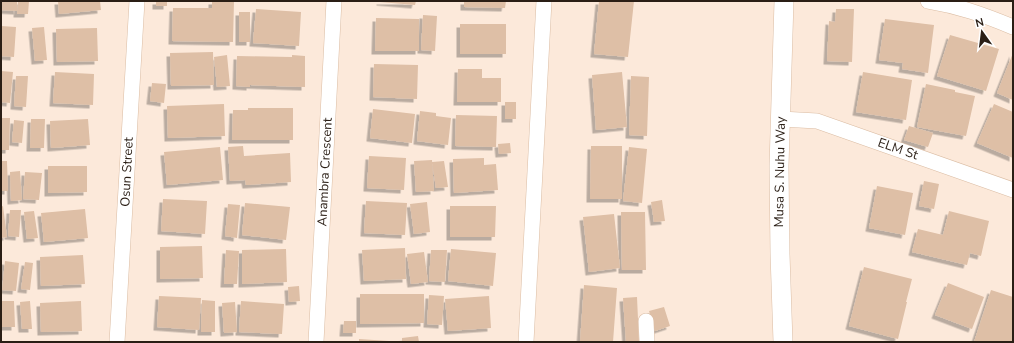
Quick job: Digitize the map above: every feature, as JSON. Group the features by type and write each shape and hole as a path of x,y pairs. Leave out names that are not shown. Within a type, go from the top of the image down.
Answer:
{"street":[{"name":"Osun Street","path":"117,342 137,1"},
{"name":"Anambra Crescent","path":"316,342 334,1"},
{"path":"526,342 544,1"},
{"name":"Musa S. Nuhu Way","path":"783,342 779,166 784,1"},
{"path":"928,1 946,4 979,13 1013,27"},
{"name":"ELM St","path":"781,119 817,121 1013,190"},
{"path":"646,321 647,342"}],"building":[{"path":"1,1 17,1 17,11 1,10"},
{"path":"18,1 29,1 28,14 17,14"},
{"path":"58,1 100,1 101,10 59,14"},
{"path":"156,1 167,1 167,6 156,6"},
{"path":"212,1 234,1 233,42 172,41 173,8 212,8"},
{"path":"380,1 416,1 415,5"},
{"path":"464,1 506,1 505,8 464,7"},
{"path":"599,1 634,1 628,57 594,54"},
{"path":"256,9 301,12 299,46 253,43"},
{"path":"836,9 854,9 852,62 827,61 829,21 835,22"},
{"path":"239,12 250,12 250,42 239,42"},
{"path":"423,15 437,16 435,51 421,50"},
{"path":"376,18 419,19 419,51 375,51"},
{"path":"885,19 934,25 928,73 902,69 903,63 879,60"},
{"path":"460,24 506,24 506,54 460,54"},
{"path":"1,26 16,27 14,57 1,56"},
{"path":"44,27 47,60 35,61 32,28"},
{"path":"97,28 98,61 57,62 56,29"},
{"path":"950,35 999,49 986,91 937,76"},
{"path":"213,52 214,85 171,86 170,53"},
{"path":"1013,53 1013,100 997,93"},
{"path":"227,55 230,86 217,87 214,57"},
{"path":"292,55 305,56 305,87 250,85 250,87 236,86 237,56 292,57"},
{"path":"374,64 418,65 417,99 373,97"},
{"path":"458,69 482,69 482,78 501,78 501,102 457,102"},
{"path":"1,71 13,72 10,103 1,102"},
{"path":"55,72 94,74 93,105 53,103"},
{"path":"622,72 627,127 596,130 592,75"},
{"path":"863,72 912,80 906,120 856,112"},
{"path":"16,76 28,76 26,107 14,106"},
{"path":"631,76 649,77 647,136 629,135"},
{"path":"152,83 166,84 164,103 150,101"},
{"path":"926,84 975,96 966,136 917,127"},
{"path":"505,102 516,102 516,119 505,119"},
{"path":"224,104 225,136 168,138 167,106"},
{"path":"994,104 1013,112 1013,158 977,143"},
{"path":"248,108 293,108 293,140 232,140 233,110 248,110"},
{"path":"373,109 415,114 412,143 370,138"},
{"path":"420,111 436,113 436,116 451,118 448,145 417,141"},
{"path":"456,115 497,116 496,147 455,146"},
{"path":"1,118 10,118 9,150 1,150"},
{"path":"31,119 45,119 44,148 30,148"},
{"path":"88,119 90,145 51,148 50,121"},
{"path":"14,120 24,121 22,143 12,142"},
{"path":"909,126 933,133 928,147 904,140"},
{"path":"510,143 511,153 499,154 498,144"},
{"path":"243,146 244,156 290,153 291,182 246,185 245,180 230,181 228,147"},
{"path":"591,146 622,146 622,199 590,199"},
{"path":"220,147 223,180 167,185 164,152"},
{"path":"629,147 647,149 642,203 623,201"},
{"path":"369,156 406,158 404,190 367,188"},
{"path":"484,158 484,165 496,164 498,190 454,193 453,159"},
{"path":"432,160 434,191 416,192 414,161"},
{"path":"1,161 7,161 8,191 1,191"},
{"path":"444,161 448,187 436,188 432,162"},
{"path":"48,166 87,166 87,192 48,193"},
{"path":"20,171 22,200 11,201 10,172"},
{"path":"25,172 42,173 39,200 23,199"},
{"path":"924,181 939,184 934,209 919,206"},
{"path":"877,186 913,193 905,235 869,228"},
{"path":"163,199 207,201 205,234 161,231"},
{"path":"662,200 665,221 654,222 651,202"},
{"path":"366,201 407,203 405,235 364,233"},
{"path":"427,202 430,232 414,234 410,204"},
{"path":"245,203 290,207 286,240 242,235"},
{"path":"228,204 240,205 237,238 225,236"},
{"path":"3,206 7,237 1,238 1,207"},
{"path":"450,206 496,206 495,237 450,237"},
{"path":"85,209 88,238 44,242 41,213"},
{"path":"10,210 21,210 19,237 8,236"},
{"path":"34,211 38,238 27,239 24,212"},
{"path":"949,211 989,221 981,256 970,253 967,265 912,252 918,229 943,235"},
{"path":"621,212 645,212 646,270 622,270"},
{"path":"614,214 620,268 589,272 583,217"},
{"path":"202,246 203,278 160,279 160,247"},
{"path":"405,248 406,279 364,281 362,250"},
{"path":"286,249 287,282 242,284 242,250"},
{"path":"451,249 496,253 493,286 448,281"},
{"path":"226,250 239,251 237,284 224,284"},
{"path":"431,250 447,250 445,282 429,281"},
{"path":"424,252 428,282 411,284 407,254"},
{"path":"83,255 85,284 41,286 40,257"},
{"path":"5,261 19,263 16,291 2,290"},
{"path":"25,262 33,263 30,290 21,289"},
{"path":"864,267 912,279 898,339 849,326"},
{"path":"948,283 984,297 972,329 935,315"},
{"path":"584,285 617,288 613,342 580,342"},
{"path":"299,286 300,301 289,302 288,287"},
{"path":"991,290 1013,297 1013,342 974,342"},
{"path":"360,294 424,294 424,323 360,324"},
{"path":"429,295 444,296 442,325 427,324"},
{"path":"159,296 201,298 199,330 157,327"},
{"path":"489,296 491,328 448,331 445,299"},
{"path":"637,297 639,342 626,342 623,298"},
{"path":"202,300 215,301 215,332 201,332"},
{"path":"1,301 14,301 15,327 2,327"},
{"path":"30,301 32,329 22,329 20,302"},
{"path":"81,301 82,331 41,332 40,303"},
{"path":"241,301 284,304 282,334 239,332"},
{"path":"235,302 237,332 224,333 222,303"},
{"path":"664,307 670,326 655,331 649,311"},
{"path":"344,321 356,321 356,333 343,333"},
{"path":"418,336 419,342 402,342 402,338"},
{"path":"359,339 389,341 389,342 359,342"}]}
